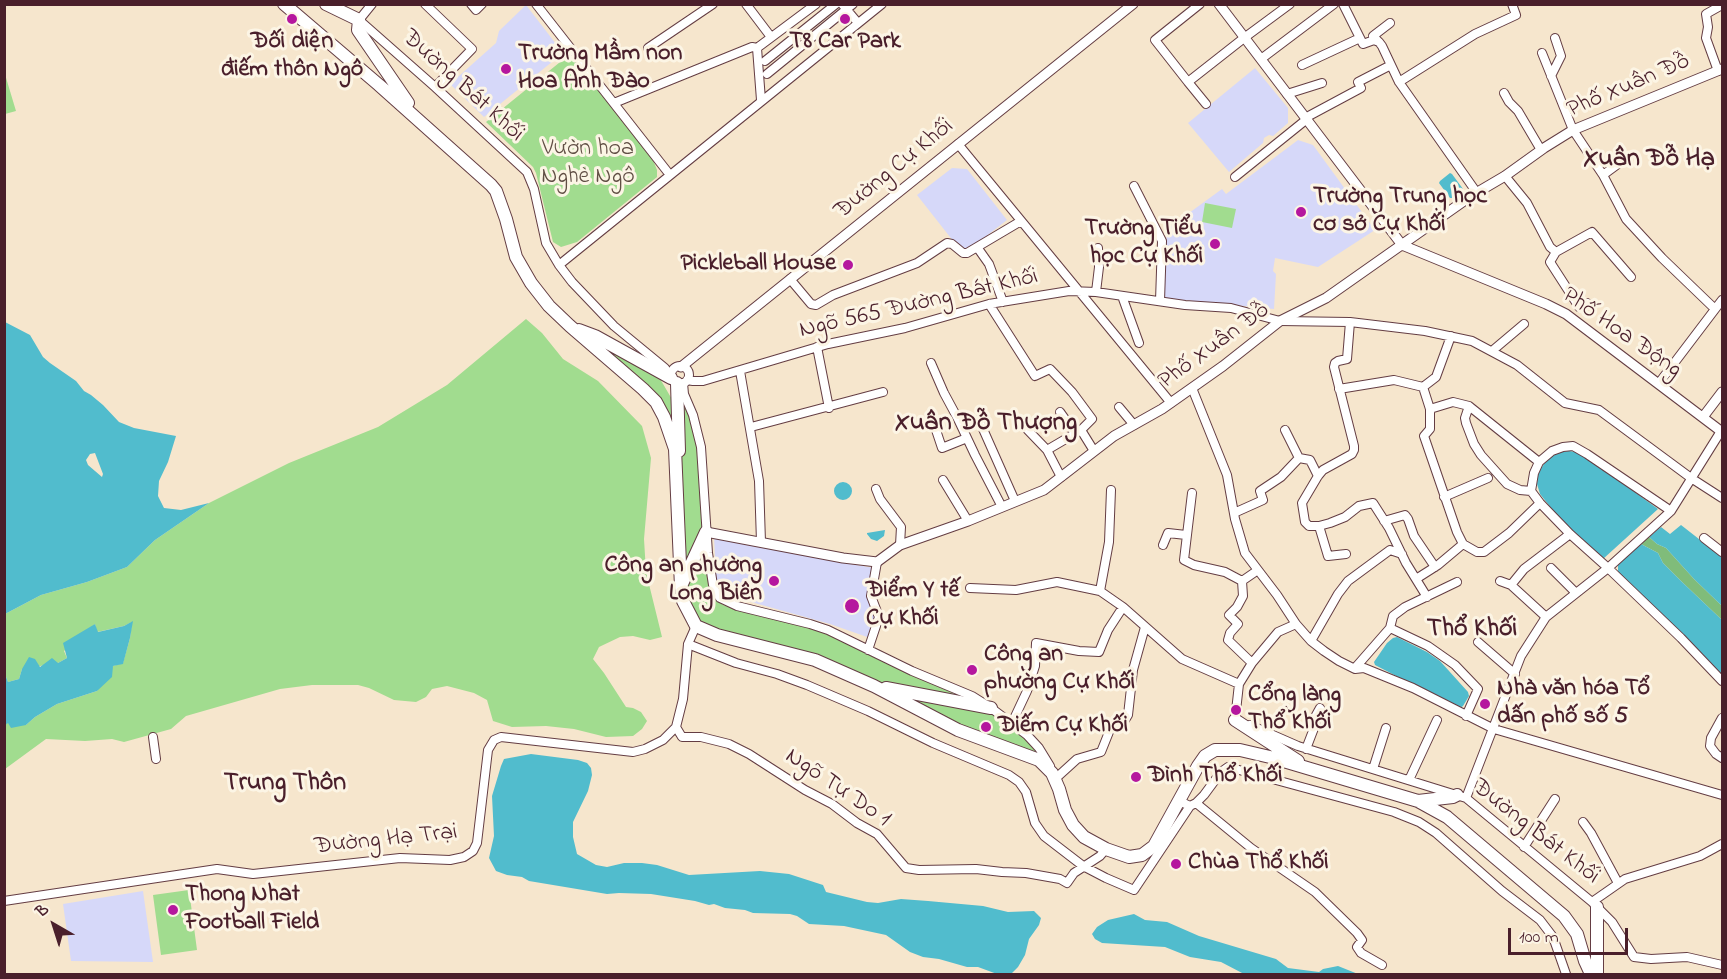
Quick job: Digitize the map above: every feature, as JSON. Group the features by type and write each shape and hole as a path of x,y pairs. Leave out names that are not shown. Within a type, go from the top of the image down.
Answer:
{"main road":[{"path":"284,4 418,119 496,191 516,257 531,283 549,306 570,326 656,402 675,449 681,587 683,601 696,626 723,636 815,660 874,686 958,730 1039,760 1052,773 1065,810 1073,825 1084,837 1106,849 1129,857 1142,855 1154,846 1188,803 1205,756 1215,750 1240,750 1418,801 1447,817 1564,916 1577,934 1591,975"},
{"path":"326,4 359,20 358,30 418,119"},
{"path":"570,326 595,336 678,379 680,442 676,479"},
{"path":"681,587 706,532"},
{"path":"874,686 991,708"},
{"path":"1235,720 1311,770"},
{"path":"1418,801 1462,797"},
{"path":"1595,904 1597,975"}],"street":[{"name":"Đường Bát Khối","path":"343,4 527,172 534,189 546,243 559,265 614,326 678,379"},
{"path":"359,20 372,4"},
{"path":"425,4 472,49 435,87"},
{"path":"536,4 670,175"},
{"path":"648,48 713,4"},
{"path":"746,4 771,37"},
{"path":"757,48 816,4"},
{"path":"765,61 836,4"},
{"path":"559,265 882,4"},
{"name":"Đường Cự Khối","path":"681,367 1133,4"},
{"path":"1200,4 1155,40 1206,104"},
{"path":"1219,4 1402,245"},
{"path":"1188,82 1290,4"},
{"path":"1261,59 1334,4"},
{"path":"1343,4 1363,44 1374,40 1380,44"},
{"path":"1399,82 1475,34 1516,15 1512,4"},
{"path":"1720,70 1706,38 1707,14 1722,5"},
{"path":"767,74 848,6 858,23"},
{"path":"1390,23 1373,36 1380,44 1399,82 1477,193"},
{"path":"1302,64 1360,38"},
{"path":"1551,76 1561,56 1555,38"},
{"path":"614,103 753,46 757,48"},
{"path":"757,48 761,100"},
{"path":"1542,53 1573,130 1603,175 1626,219 1662,258 1716,309"},
{"path":"1235,177 1306,118 1361,88 1358,82 1391,65"},
{"name":"Phố Xuân Đỗ","path":"878,562 900,545 1044,490 1114,436 1192,388 1280,321 1326,298 1477,193 1573,130 1720,70"},
{"path":"1287,94 1322,83"},
{"path":"1504,93 1518,111 1541,150"},
{"path":"958,144 1171,403"},
{"path":"1603,175 1618,164"},
{"path":"1504,176 1527,203 1550,247 1556,252"},
{"path":"1134,186 1162,241 1160,301"},
{"path":"790,279 811,304 816,305 832,295 917,263 947,243 951,243 965,254 1021,221"},
{"path":"1587,303 1579,307 1550,262 1556,252 1592,232 1631,277"},
{"path":"1416,235 1418,251"},
{"name":"Phố Hoa Động","path":"1402,245 1566,314 1722,432"},
{"path":"977,247 989,264 1003,302"},
{"path":"1096,292 1099,267 1098,248"},
{"name":"Ngõ 565 Đường Bát Khối","path":"678,379 703,381 817,347 905,328 989,304 1069,291 1096,292 1231,309 1280,321 1350,322 1425,331 1472,341 1518,364 1565,402 1599,410 1722,498"},
{"path":"1122,296 1139,343"},
{"path":"1659,383 1722,300"},
{"path":"989,304 1035,376 1050,369 1092,419 1078,432 1047,450"},
{"path":"1350,322 1347,359 1335,363 1334,368 1354,450 1352,454 1323,470 1318,476 1302,503 1305,522 1309,526 1319,526 1337,521 1359,506 1373,503 1427,597"},
{"path":"1492,351 1524,324"},
{"path":"1424,387 1436,377 1451,336"},
{"path":"817,347 829,408"},
{"path":"931,363 1002,507"},
{"path":"678,379 688,372 681,367 676,367 678,379 693,415 701,447 706,532 714,590 725,602 828,630 912,671 972,696 1012,723 1039,748 1055,779 1077,759 1101,753 1111,727 1125,720 1128,715 1133,670 1145,627"},
{"path":"740,370 759,481 761,542"},
{"path":"1340,388 1394,380 1424,387"},
{"path":"1424,387 1430,409 1430,429 1424,436 1456,532 1463,544 1477,552 1484,552 1509,533 1540,503"},
{"path":"1192,388 1227,475 1245,553 1296,624 1311,641 1340,662 1355,669 1364,668 1413,688 1494,729 1722,795"},
{"path":"751,428 884,392"},
{"path":"1703,417 1722,392"},
{"path":"1430,409 1453,402 1469,406 1539,462"},
{"path":"1469,406 1465,418 1466,423 1481,455 1507,484 1520,490 1532,491"},
{"path":"1119,407 1134,425"},
{"path":"1060,412 1094,451"},
{"path":"979,420 1016,501"},
{"path":"1022,424 1047,450 1061,477"},
{"path":"936,430 942,448 967,438"},
{"path":"1285,430 1299,458"},
{"path":"1462,797 1494,729 1521,656 1546,617 1608,568 1671,511 1722,432"},
{"path":"1671,511 1573,447 1563,447 1552,451 1539,462 1534,473 1532,491 1540,503 1681,638 1722,681"},
{"path":"1234,513 1263,500 1260,491 1281,477 1299,458"},
{"path":"1299,458 1310,460 1318,476"},
{"path":"1444,496 1488,478"},
{"path":"943,480 968,520"},
{"path":"876,489 880,499 901,527 900,545"},
{"path":"1100,591 1109,542 1111,490"},
{"path":"1192,493 1184,560 1194,565 1225,572 1242,581"},
{"path":"1384,521 1405,515 1414,536 1435,567"},
{"path":"1319,526 1328,556 1346,554"},
{"path":"706,532 843,558 878,562 871,596 879,617 868,650"},
{"path":"1163,545 1168,533 1186,536"},
{"path":"1511,585 1524,569 1570,534"},
{"path":"1704,538 1722,552"},
{"path":"1416,579 1463,544"},
{"path":"1311,641 1348,581 1390,550 1402,554"},
{"path":"1551,568 1576,594"},
{"path":"1242,581 1258,570"},
{"path":"1242,581 1243,596 1229,615 1238,624 1230,633 1228,640 1252,663"},
{"path":"1500,581 1511,585 1546,617"},
{"path":"970,588 1016,590 1057,582 1100,591 1123,607 1182,659 1239,684"},
{"path":"1355,669 1390,628 1394,616 1405,607 1457,582"},
{"path":"1012,723 1027,691 1035,666 1036,643 1079,651 1099,652 1108,630 1123,607"},
{"path":"1235,720 1239,684 1252,663 1278,632 1296,624"},
{"path":"676,727 683,699 688,644 696,626"},
{"path":"1390,628 1428,645 1455,665 1478,689 1466,716"},
{"path":"1478,642 1515,674"},
{"path":"688,644 736,663 807,685 868,711 933,743 1010,775 1026,792 1035,823 1044,836 1083,866 1134,890 1188,803 1204,795 1221,772 1228,767 1394,812 1419,822 1436,833 1502,891 1540,920 1553,937 1566,975"},
{"path":"1306,748 1320,708"},
{"path":"1722,718 1711,738 1710,746 1722,758"},
{"name":"Đường Bát Khối","path":"1235,720 1306,748 1462,797 1595,904 1612,922 1634,957 1650,959 1687,957 1722,965"},
{"path":"1409,780 1437,720"},
{"name":"Ngõ Tự Do 1","path":"676,727 682,737 700,737 729,744 832,804 857,823 877,834 906,868 919,870 975,869 1026,873 1060,879 1067,883 1074,873 1100,856 1106,849"},
{"name":"Đường Hạ Trại","path":"4,901 217,869 253,874 400,858 450,860 464,857 473,851 477,843 488,750 494,740 501,738 633,752 663,740 676,727"},
{"path":"1373,769 1386,728"},
{"path":"153,737 156,759"},
{"path":"1524,847 1555,799"},
{"path":"1188,803 1315,892 1357,933 1362,940 1357,947 1361,953 1382,965"},
{"path":"1583,822 1591,832 1617,883"},
{"path":"1595,904 1617,883 1625,879 1700,856 1722,844"}],"shaded area":[{"name":"Trường Mầm non Hoa Anh Đào","path":"526,5 563,53 484,117 450,84 496,43 499,31"},
{"path":"1255,68 1288,108 1288,123 1273,136 1269,135 1264,138 1263,143 1229,172 1188,123"},
{"path":"1298,140 1313,145 1375,230 1318,267 1275,258 1274,309 1163,298 1167,229 1222,189 1226,194"},
{"path":"952,168 967,169 1007,220 971,248 961,251 917,195"},
{"name":"Công an phường Long Biên","path":"714,537 874,568 868,596 876,617 870,638 830,624 726,595 717,585"},
{"path":"143,891 153,962 71,961 63,904"}],"green space":[{"name":"Vườn hoa Nghè Ngô","path":"570,54 653,160 657,177 577,242 561,247 553,242 533,167 486,122"},
{"path":"4,71 16,111 5,114 4,114"},
{"path":"1205,203 1236,209 1232,228 1202,222"},
{"path":"526,319 542,333 563,359 598,381 642,426 651,458 644,539 646,572 662,637 650,640 633,636 620,637 599,647 593,659 626,707 641,712 647,721 642,729 633,736 606,737 574,729 546,726 512,727 493,721 487,700 474,693 447,686 432,689 426,697 416,702 394,700 358,685 312,685 280,689 186,716 171,729 124,742 112,739 85,741 46,739 5,769 5,725 8,722 26,725 57,704 97,691 113,666 123,663 132,622 97,632 95,624 64,651 67,658 58,663 22,669 19,679 8,682 5,674 5,614 41,595 87,582 127,567 155,540 209,503 289,463 378,427 447,385"},
{"path":"591,339 659,377 673,401 677,443 668,421"},
{"path":"682,399 695,433 703,525 702,533 682,573 680,472"},
{"path":"1649,537 1666,548 1722,606 1722,620 1663,563 1658,553 1641,544"},
{"path":"705,544 709,587 723,605 829,634 963,698 883,685 705,626 697,619 684,588"},
{"path":"894,694 987,712 1002,720 1022,736 1040,757 955,723"},
{"name":"Thong Nhat Football Field","path":"189,890 197,950 161,955 153,895"}],"water":[{"path":"1450,173 1463,189 1453,198 1450,198 1439,183"},
{"path":"5,322 30,335 43,357 76,381 119,422 134,428 176,436 159,481 158,496 164,508 181,510 209,503 155,540 127,567 87,582 41,595 5,614","holes":["95,453 102,477 88,465 86,460 90,454"]},
{"path":"1569,451 1588,458 1658,509 1603,559 1566,527 1540,494 1537,484 1538,473 1544,464 1552,456"},
{"path":"839,482 847,482 852,487 850,498 839,500 834,495 834,487"},
{"path":"1681,525 1722,557 1722,606 1666,548 1649,537 1661,527 1670,534"},
{"path":"885,530 884,536 877,541 871,539 867,534 867,533"},
{"path":"1641,544 1658,553 1663,563 1722,620 1722,676 1618,572 1618,563"},
{"path":"133,621 123,664 113,666 112,677 97,691 57,704 26,725 11,728 8,723 5,725 5,674 8,682 19,679 29,657 35,659 40,667 52,658 58,663 67,658 63,643 95,624 98,632 124,626"},
{"path":"1397,637 1440,661 1468,692 1469,696 1463,706 1456,707 1375,665 1374,662 1387,643"},
{"path":"531,754 578,760 587,763 591,768 592,775 588,791 573,822 573,837 577,854 596,865 607,867 624,863 642,863 689,875 760,871 789,874 823,885 826,892 867,902 878,903 901,899 983,906 1008,912 1034,911 1041,918 1039,925 1029,939 1025,955 1018,967 1011,974 997,974 978,967 967,967 923,957 910,952 886,935 844,926 809,924 790,914 753,913 651,894 607,894 507,875 496,871 489,858 494,836 492,796 504,759"},
{"path":"1134,914 1145,920 1167,922 1199,936 1276,959 1288,968 1319,972 1338,966 1358,974 1244,974 1221,962 1190,957 1165,947 1102,943 1092,934 1097,927 1108,920"}],"place":[{"name":"Đối diện điếm thôn Ngô","path":"292,19"},
{"name":"T8 Car Park","path":"845,19"},
{"name":"Trường Mầm non Hoa Anh Đào","path":"506,69"},
{"name":"Trường Trung học cơ sở Cự Khối","path":"1301,212"},
{"name":"Trường Tiểu học Cự Khối","path":"1215,244"},
{"name":"Pickleball House","path":"848,265"},
{"name":"Công an phường Long Biên","path":"774,581"},
{"name":"Điểm Y tế Cự Khối","path":"852,606"},
{"name":"Công an phường Cự Khối","path":"972,670"},
{"name":"Nhà văn hóa Tổ dấn phố số 5","path":"1485,704"},
{"name":"Cổng làng Thổ Khối","path":"1236,710"},
{"name":"Điếm Cự Khối","path":"986,727"},
{"name":"Đình Thổ Khối","path":"1136,777"},
{"name":"Chùa Thổ Khối","path":"1176,864"},
{"name":"Thong Nhat Football Field","path":"173,910"}],"district":[{"name":"Xuân Đỗ Hạ","path":"1649,161"},
{"name":"Xuân Đỗ Thượng","path":"986,425"},
{"name":"Thổ Khối","path":"1472,631"},
{"name":"Trung Thôn","path":"285,785"}]}
